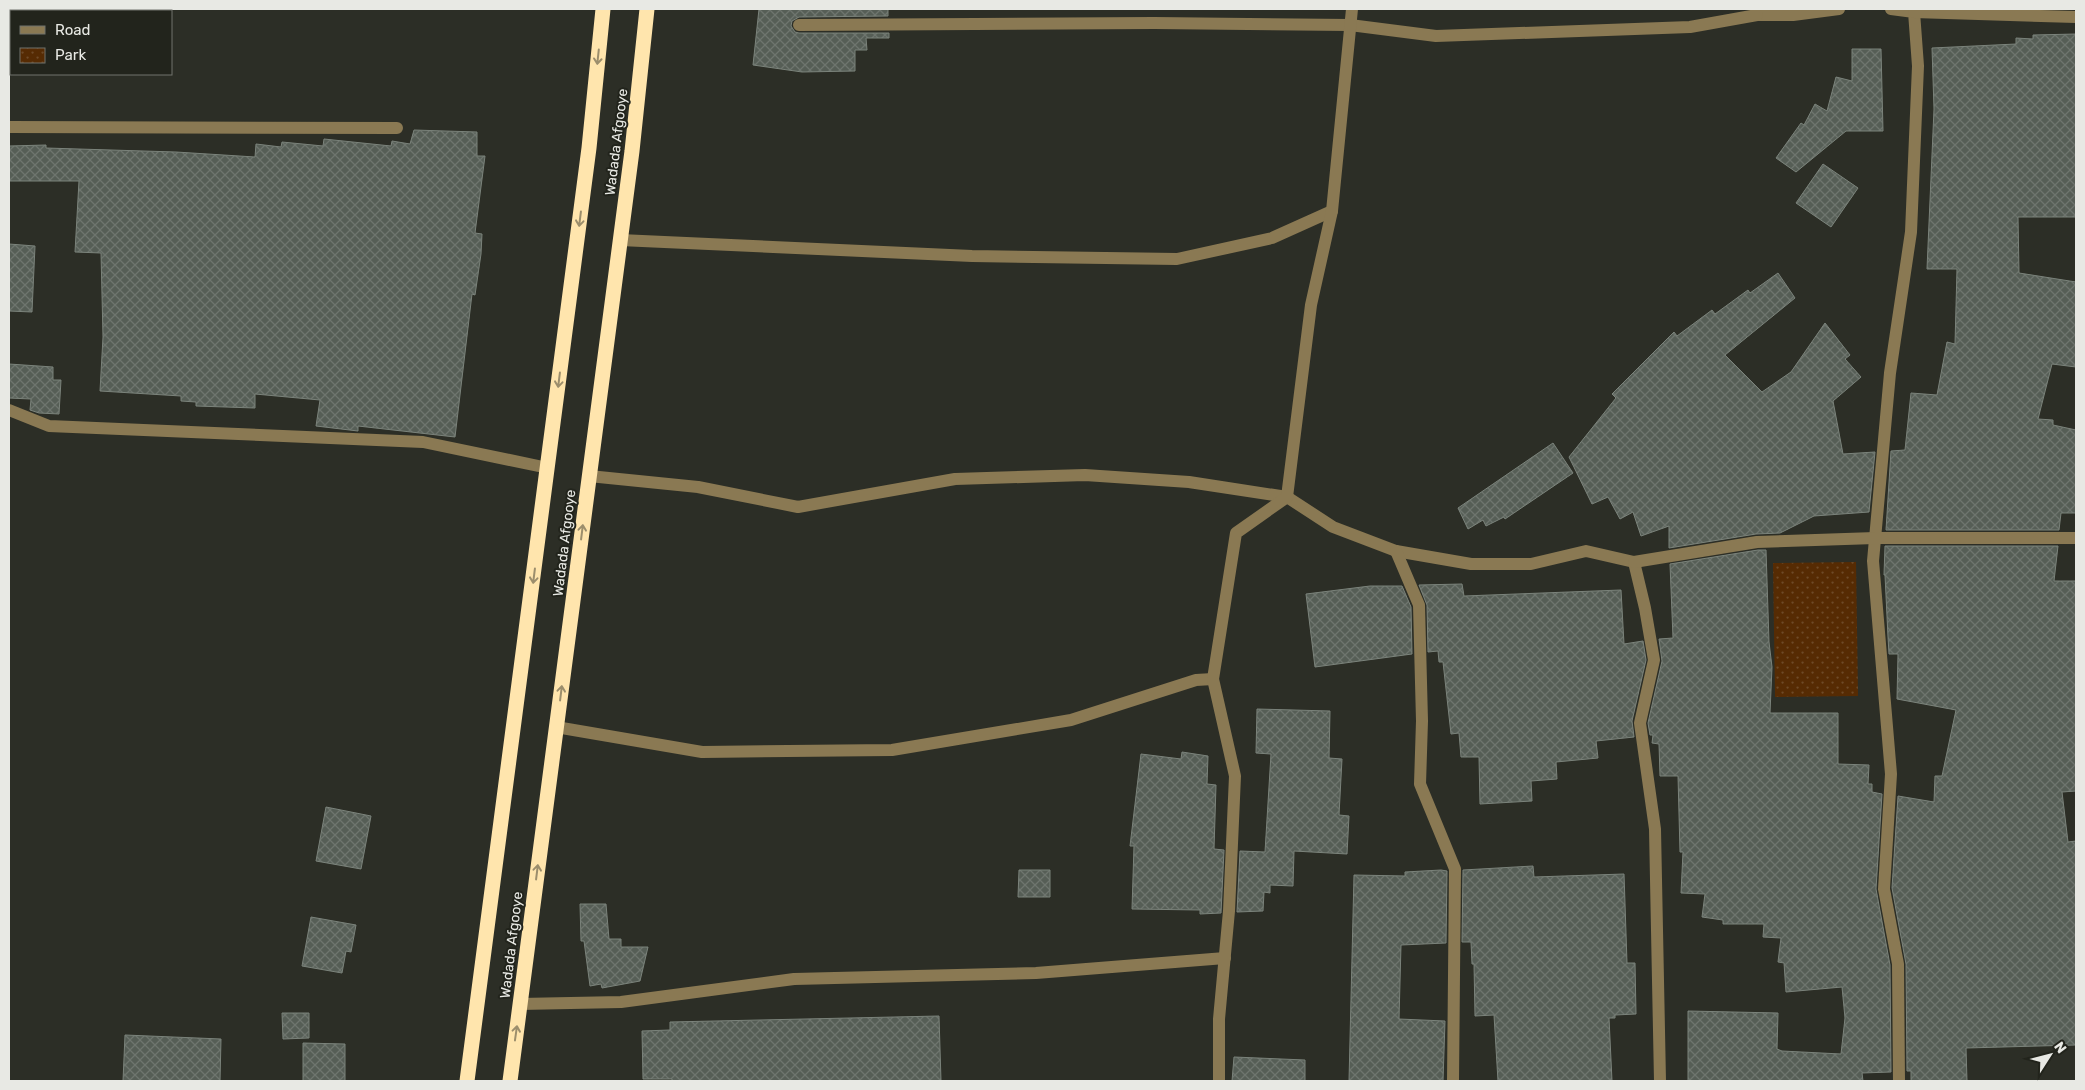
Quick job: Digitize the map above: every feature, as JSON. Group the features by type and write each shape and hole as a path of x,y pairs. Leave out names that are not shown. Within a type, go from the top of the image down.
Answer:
{"highway":[{"name":"Wadada Afgooye","path":"468,1081 589,148 603,9"},
{"name":"Wadada Afgooye","path":"510,1081 620,240 647,9"}],"street":[{"path":"1219,1081 1219,1019 1225,958 1235,776 1213,679 1236,533 1287,497 1311,305 1332,211 1352,9"},
{"path":"799,24 1154,23 1350,25 1436,36 1690,27 1758,12 1793,15 1839,9"},
{"path":"1891,9 1914,12 2076,17"},
{"path":"1899,1081 1898,964 1884,889 1891,774 1880,662 1874,561 1890,373 1911,232 1918,66 1914,12"},
{"path":"9,127 397,128"},
{"path":"620,240 972,256 1177,259 1272,238 1332,211"},
{"path":"9,410 49,426 423,442 548,468"},
{"path":"589,476 698,487 798,506 955,479 1085,475 1190,482 1287,497 1333,527 1396,551 1471,564 1531,564 1586,551 1634,562 1757,542 1875,538 2076,538"},
{"path":"1396,551 1419,605 1422,722 1420,784 1454,868 1454,1081"},
{"path":"1634,562 1645,608 1654,660 1640,723 1655,829 1660,1081"},
{"path":"556,727 702,752 892,750 1071,720 1196,680 1213,679"},
{"path":"520,1004 621,1002 794,979 1036,973 1225,958"}],"green space":[{"path":"1856,562 1858,696 1775,697 1773,563"}],"building":[{"path":"759,9 888,9 888,16 799,17 792,21 791,26 795,32 799,33 889,33 889,38 866,38 867,50 855,50 855,71 802,72 753,65"},
{"path":"2076,34 2076,217 2018,217 2019,273 2076,282 2076,367 2052,364 2038,419 2053,420 2053,425 2076,430 2076,513 2061,513 2059,530 1886,530 1891,451 1905,450 1911,393 1937,395 1947,342 1955,344 1957,269 1927,269 1934,109 1932,48 2016,44 2016,38 2033,39 2033,35"},
{"path":"1852,49 1881,49 1883,131 1846,131 1796,172 1776,158 1801,123 1804,125 1815,104 1827,111 1836,77 1852,81"},
{"path":"414,130 477,132 477,156 485,156 475,233 482,234 481,254 475,295 472,294 455,437 358,426 358,431 316,426 320,400 255,394 255,408 196,406 196,402 181,401 181,396 100,391 103,337 101,253 75,252 79,181 9,181 9,146 46,145 46,148 176,152 255,157 256,144 281,147 282,142 323,146 324,139 391,146 392,141 410,144"},
{"path":"1823,164 1858,188 1831,227 1796,203"},
{"path":"9,244 35,246 32,312 9,311"},
{"path":"1778,273 1795,298 1725,355 1762,392 1791,372 1825,323 1850,355 1845,359 1861,377 1833,401 1843,454 1875,452 1869,512 1814,516 1780,533 1756,534 1669,548 1669,526 1641,536 1633,512 1620,519 1608,497 1592,504 1569,457 1616,398 1612,394 1674,332 1677,336 1712,310 1715,314 1748,290 1750,293"},
{"path":"9,364 53,367 53,380 61,380 59,414 39,413 30,410 31,399 9,398"},
{"path":"1553,443 1573,473 1505,519 1504,517 1486,526 1483,520 1468,529 1458,508"},
{"path":"1885,546 2058,546 2054,581 2076,581 2076,791 2062,792 2068,842 2076,841 2076,1045 1966,1048 1967,1081 1911,1081 1911,1071 1907,1071 1906,964 1892,888 1898,796 1934,802 1935,776 1942,776 1956,710 1897,699 1898,654 1889,654 1884,575"},
{"path":"1766,550 1769,642 1772,667 1770,713 1838,713 1838,764 1869,765 1868,784 1872,784 1872,792 1882,794 1876,889 1890,965 1891,1072 1862,1073 1863,1081 1688,1081 1688,1011 1778,1013 1777,1049 1782,1051 1841,1054 1845,1018 1842,987 1786,992 1784,963 1778,962 1781,938 1763,937 1764,924 1723,924 1723,920 1702,917 1705,894 1681,893 1683,852 1680,852 1678,776 1660,776 1659,744 1652,743 1653,735 1650,735 1648,723 1662,661 1659,639 1673,638 1670,564"},
{"path":"1462,584 1464,596 1621,590 1624,644 1643,641 1646,660 1632,721 1634,737 1596,741 1598,758 1556,762 1557,779 1531,781 1532,801 1480,804 1479,757 1461,757 1459,733 1451,734 1443,662 1439,662 1438,651 1428,652 1427,605 1419,585"},
{"path":"1370,586 1402,586 1411,607 1412,654 1315,667 1306,594"},
{"path":"1257,709 1330,711 1329,758 1342,759 1339,815 1349,816 1347,854 1294,851 1293,886 1270,885 1270,893 1264,892 1263,911 1237,912 1240,851 1265,852 1271,754 1256,753"},
{"path":"1182,752 1208,756 1207,784 1216,785 1214,849 1224,850 1221,913 1200,914 1200,910 1132,909 1134,846 1130,846 1141,754 1181,759"},
{"path":"326,807 371,816 361,869 316,861"},
{"path":"1533,866 1534,877 1624,874 1627,963 1635,963 1636,1014 1615,1015 1615,1018 1609,1018 1612,1081 1498,1081 1494,1015 1475,1016 1474,964 1472,964 1471,942 1462,942 1463,870"},
{"path":"1019,870 1050,870 1050,897 1018,897"},
{"path":"1447,871 1446,943 1401,945 1399,1019 1445,1021 1443,1081 1349,1081 1354,875 1405,876 1405,872"},
{"path":"580,904 606,904 609,939 621,939 621,947 648,947 640,981 602,988 601,984 590,986 584,941 581,941"},
{"path":"311,917 356,925 351,952 346,951 342,973 302,966"},
{"path":"282,1013 309,1013 309,1038 283,1039"},
{"path":"939,1016 941,1081 672,1081 672,1079 643,1079 642,1031 670,1030 670,1022"},
{"path":"125,1035 221,1039 220,1081 123,1081"},
{"path":"303,1043 345,1044 345,1081 303,1081"},
{"path":"1234,1057 1305,1060 1305,1081 1232,1081"}]}
